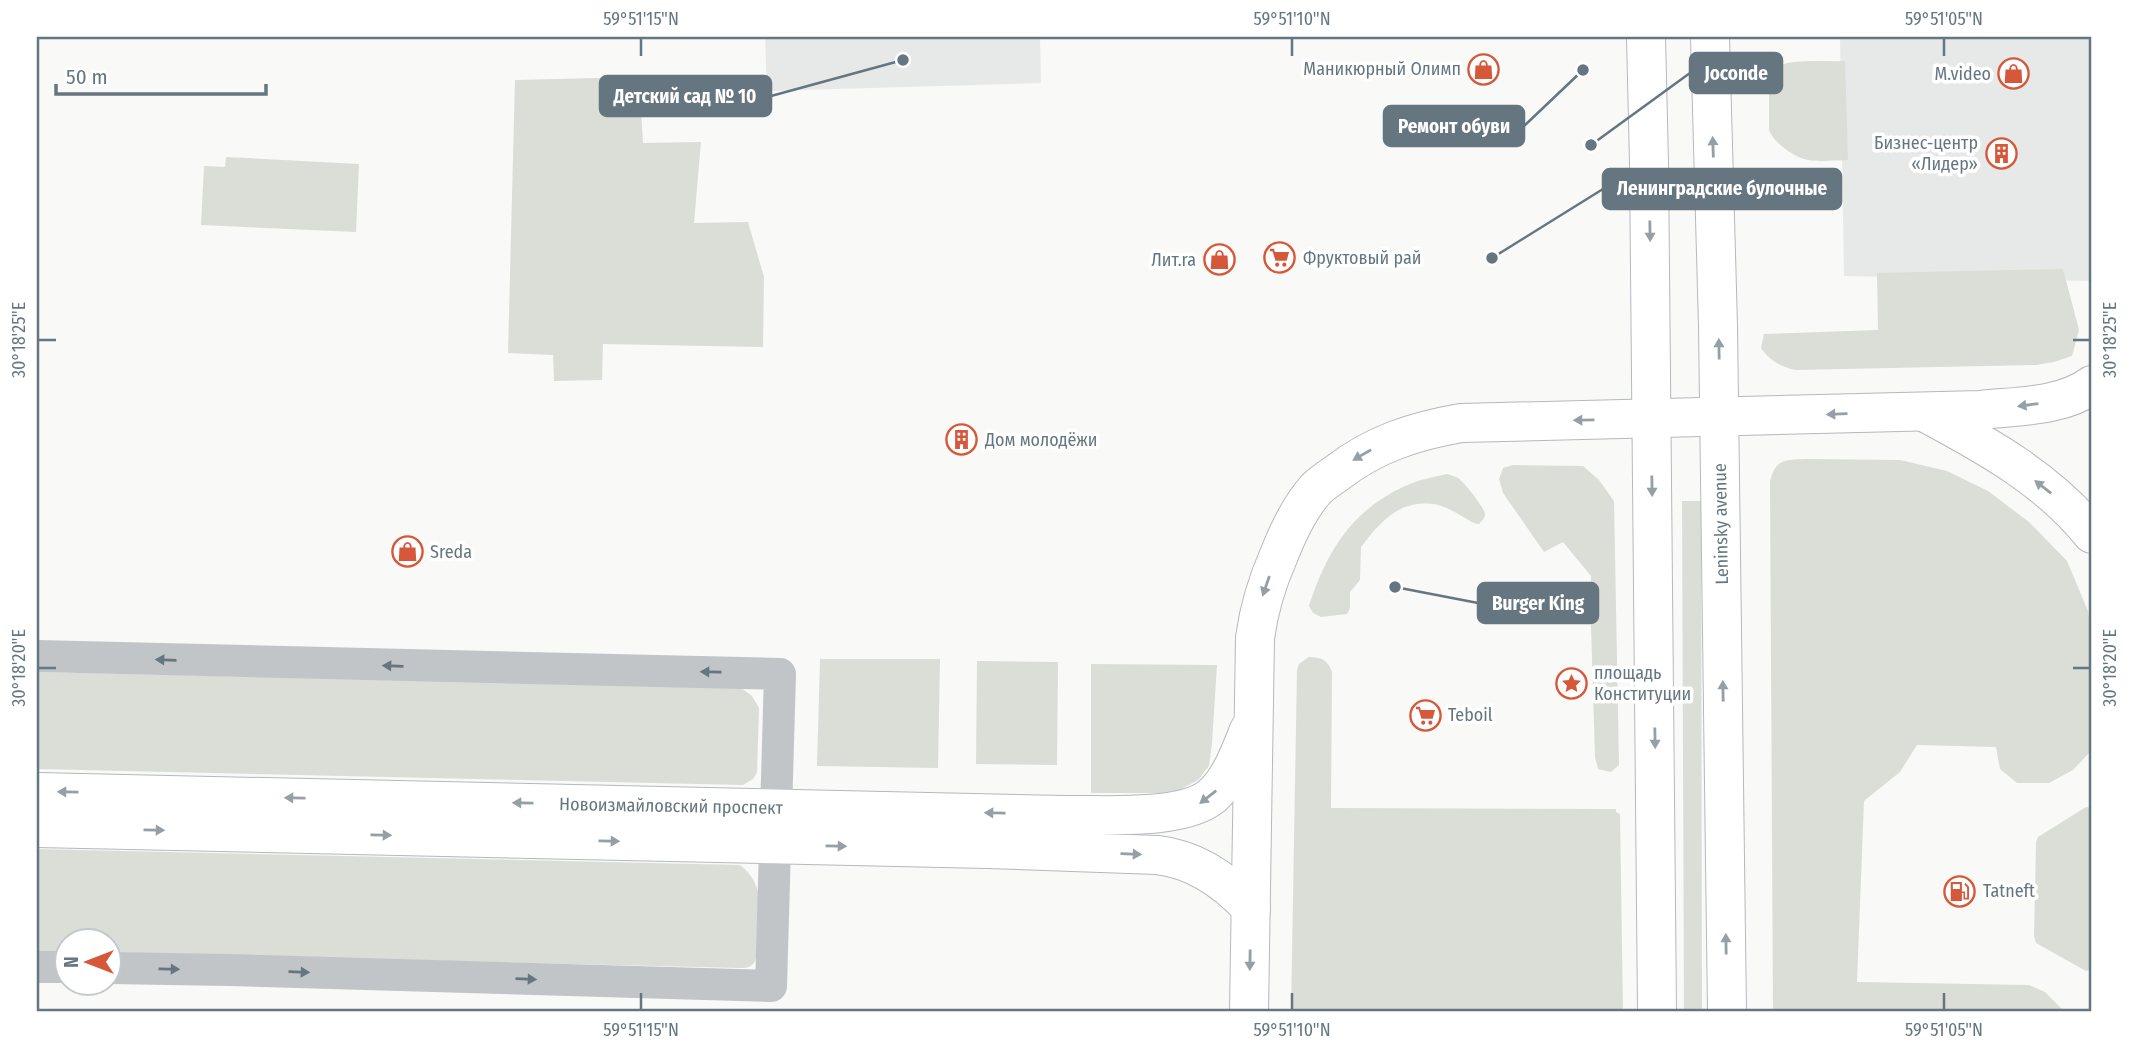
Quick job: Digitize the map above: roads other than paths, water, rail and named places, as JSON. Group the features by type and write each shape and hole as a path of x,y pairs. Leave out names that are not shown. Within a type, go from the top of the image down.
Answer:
{"main road":[{"path":"1646,37 1657,1012"},
{"name":"Leninsky avenue","path":"1710,37 1720,417 1727,1012"},
{"path":"1249,1012 1255,638 1258,610 1292,523 1317,488 1354,460 1386,442 1431,428 1461,423 1924,412 2030,405 2062,399 2092,385"},
{"path":"1924,412 1973,438 2020,469 2061,501 2092,534"},
{"name":"Новоизмайловский проспект","path":"37,828 775,826 1161,813 1187,809 1214,794 1234,766 1254,718"},
{"name":"Новоизмайловский проспект","path":"37,792 775,826 1063,851 1176,857 1218,878 1251,908"}],"street":[{"path":"37,656 780,674 771,986 122,968"}],"place":[{"name":"Детский сад № 10","path":"903,60"},
{"name":"Маникюрный Олимп","path":"1484,69"},
{"name":"Ремонт обуви","path":"1583,70"},
{"name":"M.video","path":"2014,74"},
{"name":"Joconde","path":"1591,145"},
{"name":"Бизнес-центр «Лидер»","path":"2001,153"},
{"name":"Фруктовый рай","path":"1280,258"},
{"name":"Ленинградские булочные","path":"1492,258"},
{"name":"Лит.ra","path":"1219,260"},
{"name":"Дом молодёжи","path":"962,440"},
{"name":"Sreda","path":"407,552"},
{"name":"Burger King","path":"1395,587"},
{"name":"площадь Конституции","path":"1571,683"},
{"name":"Teboil","path":"1425,715"},
{"name":"Tatneft","path":"1960,891"}]}
